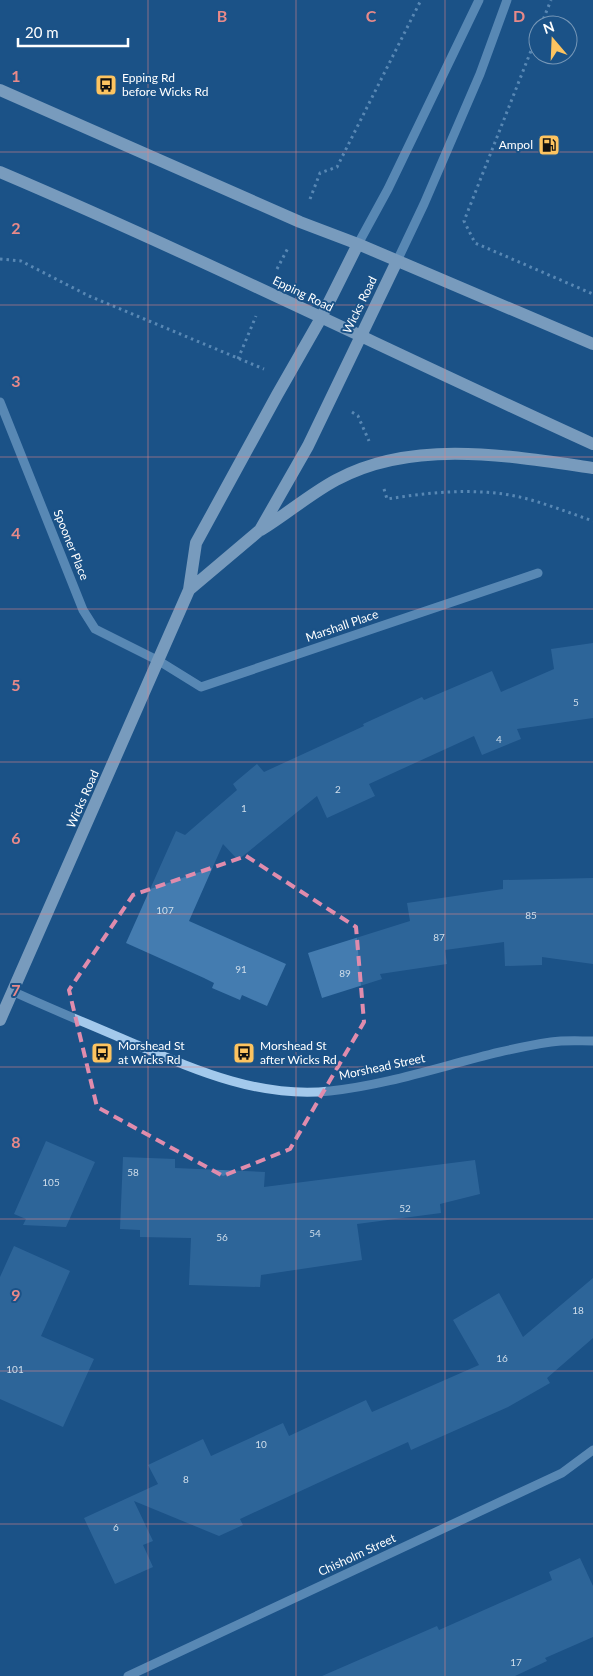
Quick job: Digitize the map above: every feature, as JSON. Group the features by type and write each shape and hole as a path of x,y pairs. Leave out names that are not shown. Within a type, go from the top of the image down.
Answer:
{"main road":[{"path":"0,90 300,222 358,244 593,344"},
{"name":"Epping Road","path":"0,172 267,291 359,336 593,444"},
{"name":"Wicks Road","path":"0,1020 189,590 196,543 277,395 322,318 358,244"},
{"name":"Wicks Road","path":"189,590 260,530 287,479 308,446 359,336 397,261"},
{"path":"260,530 337,479 396,458 442,453 521,459 593,468"}],"street":[{"name":"Wicks Road","path":"358,244 388,189 479,0"},
{"name":"Wicks Road","path":"397,261 424,204 480,74 508,0"},
{"name":"Spooner Place","path":"0,402 83,610 95,629 159,661"},
{"name":"Marshall Place","path":"159,661 200,687 538,573"},
{"name":"Morshead Street","path":"12,991 58,1013 196,1071 238,1084 282,1090 328,1091 381,1083 502,1051 553,1042 593,1040"},
{"name":"Chisholm Street","path":"128,1676 562,1473 593,1450"}],"path":[{"path":"0,259 21,261 89,296 238,359 320,173 337,167 421,0"},
{"path":"545,15 551,0"},
{"path":"528,58 464,221 475,243 593,294"},
{"path":"387,499 436,491 504,495 523,498 593,521"}],"highlighted area":[{"path":"246,856 356,927 364,1022 290,1149 223,1176 97,1107 69,990 133,895"}],"building":[{"path":"593,643 593,718 517,729 521,739 482,755 474,736 369,784 375,796 327,818 317,796 238,860 223,844 189,921 286,964 267,1006 242,995 240,1000 212,988 214,983 126,943 176,831 185,835 237,790 233,784 257,764 264,772 422,697 424,700 492,671 501,692 554,669 551,649"},
{"path":"593,878 593,964 542,957 542,965 505,966 504,942 445,950 447,964 380,974 382,979 322,998 308,953 410,921 407,903 503,889 503,880"},
{"path":"46,1141 95,1162 66,1227 23,1225 26,1219 14,1214"},
{"path":"123,1157 175,1159 175,1168 265,1172 264,1187 475,1160 480,1194 440,1204 441,1213 357,1224 362,1260 261,1275 260,1287 189,1285 191,1238 140,1237 140,1230 120,1229"},
{"path":"14,1246 70,1271 41,1336 94,1359 63,1427 0,1399 0,1277"},
{"path":"593,1278 593,1338 547,1378 550,1383 508,1407 411,1450 408,1442 333,1476 240,1519 243,1525 219,1536 134,1501 153,1541 143,1545 153,1567 115,1584 84,1518 158,1484 148,1465 203,1439 211,1456 283,1423 289,1436 366,1400 372,1412 479,1365 453,1320 499,1293 523,1337"},
{"path":"580,1558 593,1586 593,1637 545,1658 547,1661 515,1676 322,1676 437,1626 439,1630 552,1580 549,1572"}],"place":[{"name":"Epping Rd before Wicks Rd","path":"106,85"},
{"name":"Ampol","path":"549,145"},
{"name":"Morshead St at Wicks Rd","path":"102,1053"},
{"name":"Morshead St after Wicks Rd","path":"244,1053"}]}
